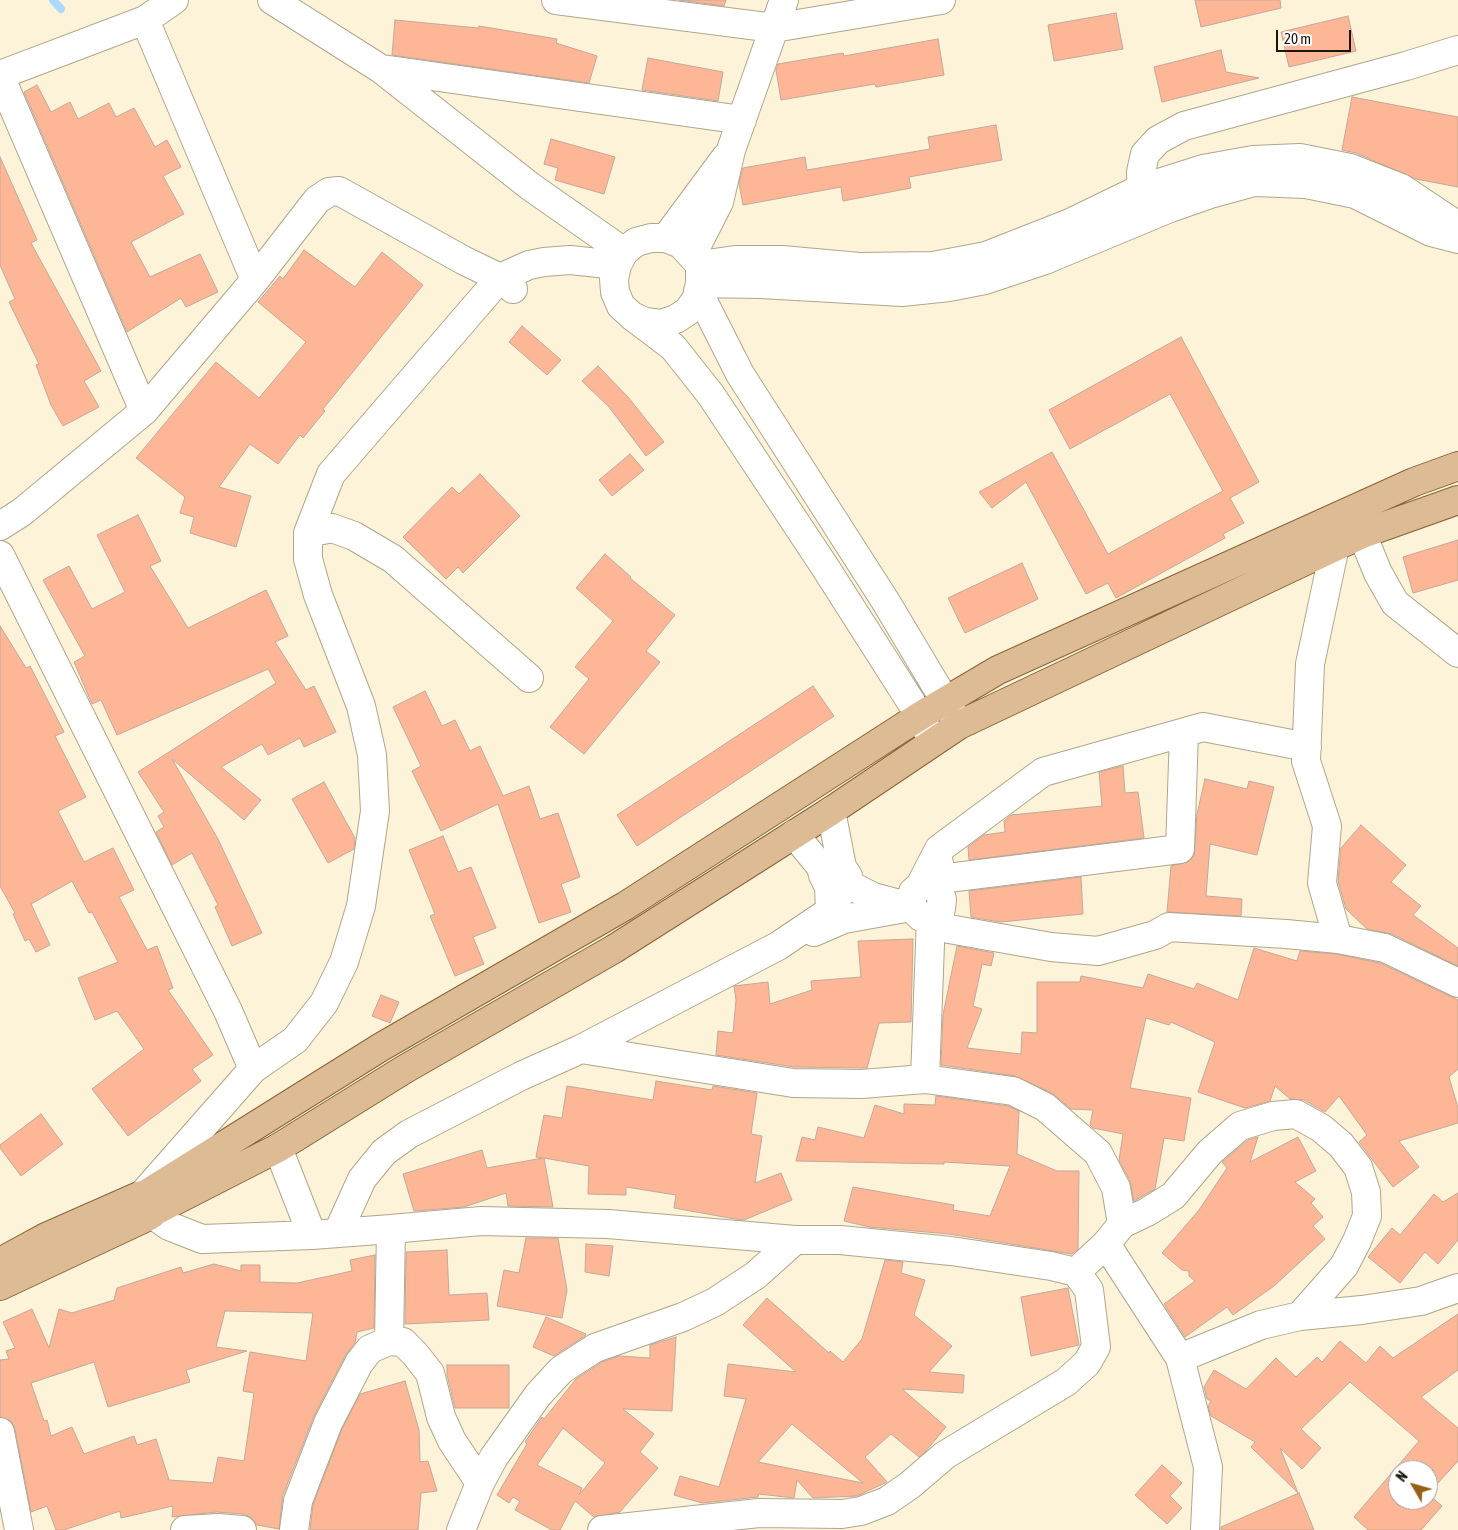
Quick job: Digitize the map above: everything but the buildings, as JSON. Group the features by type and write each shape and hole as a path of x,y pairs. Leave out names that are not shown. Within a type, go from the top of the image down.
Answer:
{"main road":[{"path":"147,1204 381,1047 625,906 920,716 998,670 1414,482 1458,466"},
{"path":"2,1276 147,1204 278,1148 405,1069 614,949 831,811 959,725 1335,546 1362,534 1458,500"}],"street":[{"path":"144,411 0,75 145,20 174,0"},
{"path":"272,0 381,68 620,258"},
{"path":"556,0 774,28 941,0"},
{"path":"632,316 645,322 661,324 676,320 688,311 719,202 731,150 784,0"},
{"path":"145,20 255,280"},
{"path":"1143,220 1140,189 1145,154 1158,140 1184,126 1406,66 1458,50"},
{"path":"381,68 742,120"},
{"path":"666,238 731,150"},
{"path":"698,273 735,260 782,260 859,267 933,266 986,256 1070,222 1140,189 1203,169 1253,160 1300,158 1350,168 1401,188 1458,226"},
{"path":"698,273 761,284 902,292 949,286 985,280 1045,260 1210,194 1254,182 1306,184 1355,194 1431,232 1458,239"},
{"path":"0,526 22,512 144,411 255,280 317,200 329,192 339,191 507,284"},
{"path":"933,742 920,716 826,567 711,394 672,347 621,306 615,292 614,279 620,258 636,242 651,238 666,238 681,244 698,273 740,374 886,602 959,725"},
{"path":"602,1530 759,1513 842,1514 861,1511 887,1501 910,1485 945,1455 1066,1382 1087,1363 1096,1347 1095,1320 1089,1290 1076,1272 1051,1266 952,1251 840,1240 795,1240 684,1229 529,1220 481,1221 325,1234 202,1239 169,1226 147,1204 253,1069 295,1040 324,1003 344,962 361,906 375,811 372,755 361,706 318,595 308,559 308,533 332,474 507,284 529,265 570,260 620,258"},
{"path":"308,533 332,528 354,536 393,559 529,678"},
{"path":"1362,534 1378,573 1395,603 1458,653"},
{"path":"1335,546 1310,664 1306,761 1327,826 1322,883 1338,939"},
{"path":"0,555 228,1011 253,1069"},
{"path":"925,1079 928,896 939,849 1043,772 1203,727 1307,747"},
{"path":"794,834 836,885 873,897 928,896 1180,849 1184,733"},
{"path":"778,946 836,885 831,811"},
{"path":"325,1234 362,1180 384,1152 409,1134 521,1076 581,1049 778,946 844,919 886,913 928,896"},
{"path":"928,896 949,929 1051,947 1098,951 1155,935 1169,927 1338,939 1385,948 1458,983"},
{"path":"581,1049 793,1083 861,1084 925,1079 1013,1091 1045,1107 1098,1153 1116,1188 1114,1234 1180,1358 1208,1467 1205,1530"},
{"path":"1076,1272 1114,1234 1173,1196 1210,1152 1240,1126 1273,1116 1296,1114 1321,1128 1341,1145 1358,1167 1366,1192 1367,1216 1344,1266 1300,1316"},
{"path":"278,1148 325,1234"},
{"path":"389,1341 391,1229"},
{"path":"461,1530 480,1483 538,1395 561,1370 594,1348 683,1317 715,1302 756,1275 795,1240"},
{"path":"1180,1358 1261,1326 1300,1316 1362,1310 1421,1301 1458,1288"},
{"path":"294,1530 298,1500 328,1423 345,1388 359,1363 370,1349 389,1341 402,1342 415,1354 430,1373 441,1417 452,1441 480,1483"},
{"path":"0,1432 19,1530"},
{"path":"185,1530 218,1528 242,1530"}],"waterway":[{"path":"53,0 61,9"}]}
